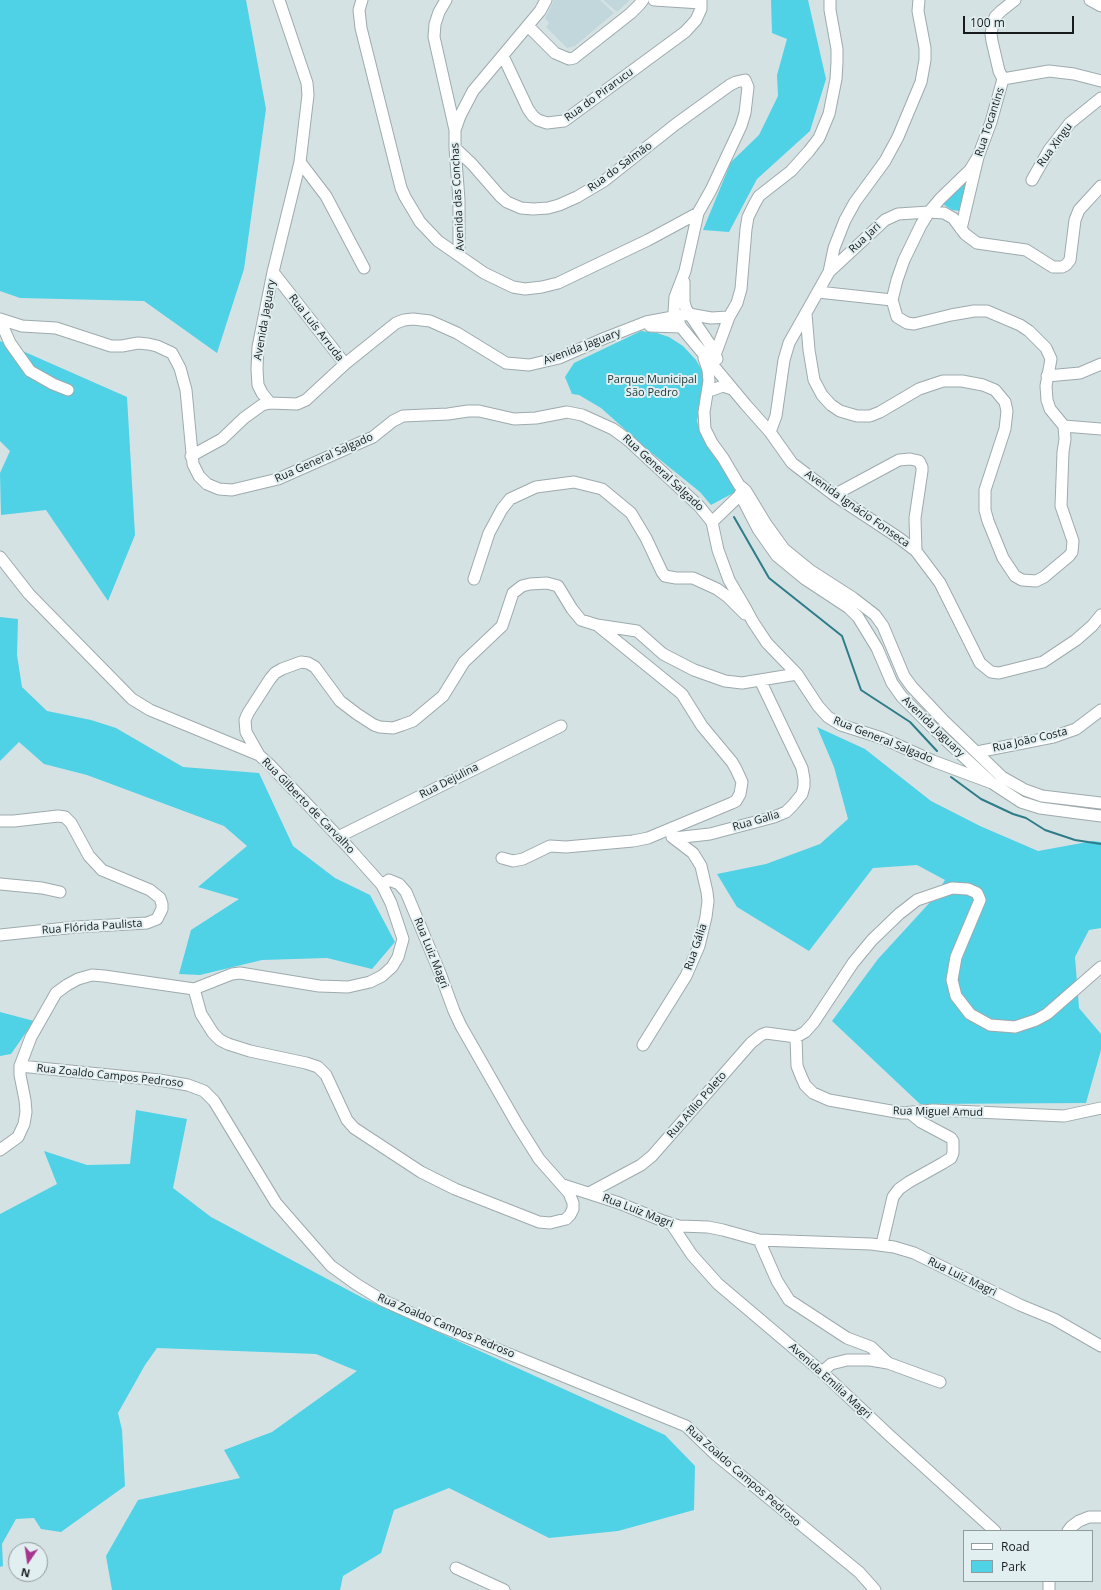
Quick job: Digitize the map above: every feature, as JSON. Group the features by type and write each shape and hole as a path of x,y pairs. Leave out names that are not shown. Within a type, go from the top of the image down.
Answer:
{"street":[{"name":"Avenida Jaguary","path":"279,0 307,83 307,107 300,162 273,272 258,348 258,386 270,403 297,404 306,400 345,364 396,324 413,319 430,321 437,324 457,333 498,359 506,363 517,365 529,365 559,358 646,322"},
{"path":"362,0 359,10 361,28 401,188 410,206 425,227 438,241 459,255"},
{"path":"446,0 439,12 435,24 434,37 455,130"},
{"name":"Avenida das Conchas","path":"546,0 528,26 474,91 460,116 455,130 459,200 459,255 484,273 513,287 525,289 542,288 569,278 648,240 698,213"},
{"path":"528,26 555,53 569,59 574,58 631,13 642,0"},
{"path":"654,0 701,2"},
{"path":"706,404 712,390 716,362 729,317 737,303 741,289 748,217 759,196 791,171 809,151 819,138 829,114 836,79 837,62 837,50 830,10 830,0"},
{"path":"770,432 776,416 786,351 789,343 829,272 834,248 845,220 855,202 885,161 898,137 921,82 925,60 925,48 918,11 919,0"},
{"name":"Rua Tocantins","path":"961,229 978,157 991,122 1003,79 999,71 992,41 991,34 993,23 995,17 1015,0"},
{"path":"1090,0 1101,6"},
{"name":"Rua do Pirarucu","path":"503,56 528,109 533,116 538,120 547,123 564,121 685,32 696,20 701,9 701,2"},
{"path":"1003,79 1034,72 1061,71 1101,81"},
{"name":"Rua do Salmão","path":"455,148 507,202 521,208 548,208 577,197 604,181 676,124 730,85 745,80 748,88 748,99 741,126 711,190 698,213"},
{"name":"Rua Xingu","path":"1032,180 1049,150 1070,123 1101,98"},
{"path":"806,314 809,350 814,380 822,394 831,405 840,411 858,416 870,416 880,412 919,389 943,381 962,381 983,385 996,390 1000,394 1005,402 1007,411 1004,429 985,490 985,510 1003,558 1015,576 1022,580 1036,581 1044,578 1072,552 1072,540 1061,506 1065,440 1064,426 1050,408 1047,400 1047,376 1052,359 1046,348 1020,324 983,311 951,315 922,323 907,323 897,317 892,300 904,260 929,212 940,199 970,170 978,157"},
{"path":"300,162 326,196 364,268"},
{"name":"Rua Jari","path":"829,272 875,227 885,220 898,214 929,212 944,213 949,215 959,224 961,229 971,240 977,243 1026,250 1053,267 1062,268 1070,260 1075,220 1079,210 1101,186"},
{"path":"646,322 673,305 684,271 698,213"},
{"name":"Avenida Ignácio Fonseca","path":"684,271 684,302 689,314 709,343 716,362 732,388 770,432 792,463 834,495 916,551 940,583 980,663 995,673 1027,667 1043,662 1076,640 1092,626 1101,615"},
{"name":"Rua Luís Arruda","path":"273,272 345,364"},
{"path":"818,292 892,300"},
{"name":"Avenida Ignácio Fonseca","path":"673,305 676,317 681,327 699,349 716,362 729,376 746,405"},
{"path":"646,322 689,314 710,318 729,317"},
{"path":"2,320 3,327 10,343 30,372 68,390"},
{"name":"Rua General Salgado","path":"2,320 22,326 56,328 111,346 122,346 138,343 148,344 157,346 172,353 180,368 186,390 192,456 195,470 207,484 219,489 232,490 278,479 373,437 393,421 403,416 479,411 514,418 536,418 567,412 582,415 613,429 622,435 699,506 712,522 718,550 729,580 752,622 767,642 797,674 818,706 828,717 841,725 882,738 933,761 992,783"},
{"path":"632,328 646,326 681,327"},
{"path":"699,349 709,343"},
{"name":"Avenida Jaguary","path":"699,349 709,376 704,412 705,429 741,490 758,529 777,556 805,579 845,606 858,617 877,648 892,684 902,697 992,783 1021,802 1040,808 1101,816"},
{"path":"1047,376 1080,373 1101,364"},
{"path":"712,390 723,386 732,388"},
{"path":"192,456 222,439 251,412 262,405 270,403"},
{"path":"1064,426 1101,429"},
{"path":"834,495 899,460 910,459 919,461 922,467 922,472 916,518 916,551"},
{"path":"474,579 489,533 502,509 510,499 536,487 557,483 574,482 602,490 631,513 646,538 665,576 676,578 693,578 717,589 728,597 752,622"},
{"name":"Avenida Jaguary","path":"741,490 784,549 811,571 867,608 883,626 904,676 912,687 944,721 1002,777 1025,790 1042,796 1100,800"},
{"path":"712,522 741,490"},
{"path":"0,557 29,594 132,699 150,710 259,755"},
{"name":"Rua Gilberto de Carvalho","path":"0,1150 18,1137 24,1124 26,1112 20,1066 31,1037 56,994 67,985 92,976 104,976 194,989 232,974 240,973 319,986 348,986 370,982 382,976 392,967 398,957 403,939 391,903 382,885 259,755 246,732 245,720 248,713 272,676 282,669 292,664 301,662 308,663 315,667 340,701 357,714 374,725 393,728 413,721 443,696 464,662 502,626 513,593 522,586 551,583 558,586 581,620 597,625 637,631 644,636 655,649 678,663 725,681 742,683 797,674"},
{"path":"845,606 853,598"},
{"path":"502,858 513,861 523,859 550,846 566,847 633,841 648,838 736,801 742,789 741,778 732,762 702,726 682,694 597,625"},
{"name":"Rua Galia","path":"674,838 710,834 786,812 802,794 804,779 802,768 760,680"},
{"name":"Rua João Costa","path":"977,752 1053,737 1076,730 1101,710"},
{"name":"Rua Dejulina","path":"338,837 560,726"},
{"path":"1061,811 1071,799"},
{"name":"Rua Flórida Paulista","path":"0,821 14,821 58,816 65,817 71,822 85,850 102,870 150,890 160,898 162,909 157,919 147,923 76,927 0,935"},
{"name":"Rua Gália","path":"642,1045 686,976 701,939 706,916 707,892 701,866 693,853 674,838 662,832"},
{"name":"Rua Luiz Magri","path":"382,885 388,880 399,884 406,892 461,1026 517,1124 539,1159 562,1185 619,1203 672,1225 715,1228 759,1240 882,1244 914,1253 1054,1320 1101,1346"},
{"path":"0,884 42,888 60,892"},
{"path":"800,1035 814,1022 853,962 872,940 899,914 918,900 952,888 968,889 977,893 980,900 956,957 952,980 956,996 970,1014 990,1025 1015,1027 1036,1020 1047,1014 1101,967"},
{"path":"194,989 201,1014 220,1040 250,1051 318,1067 326,1075 347,1120 354,1128 427,1176 507,1210 539,1222 550,1223 566,1219 570,1215 572,1209 571,1198 562,1185"},
{"name":"Rua Atílio Poleto","path":"589,1193 641,1165 652,1156 751,1043 761,1035 766,1033 800,1035"},
{"name":"Rua Miguel Amud","path":"800,1035 797,1066 805,1085 813,1093 829,1100 892,1112 910,1113 933,1110 1064,1116 1101,1108"},
{"name":"Rua Zoaldo Campos Pedroso","path":"20,1066 159,1080 188,1085 204,1091 214,1101 276,1203 331,1266 367,1291 440,1326 686,1426 716,1455 858,1572 875,1590"},
{"path":"882,1244 893,1197 899,1189 951,1158 954,1149 953,1141 947,1134 921,1122 910,1113"},
{"name":"Avenida Emilia Magri","path":"672,1225 692,1255 718,1284 822,1372 994,1530"},
{"path":"759,1240 777,1282 789,1300 847,1338 872,1348 888,1363"},
{"path":"822,1372 831,1364 847,1360 870,1360 888,1363 940,1382"},
{"path":"1069,1530 1078,1521 1089,1517 1101,1516"},
{"path":"456,1568 504,1590"}],"shaded area":[{"path":"554,0 600,0 614,13 575,46 567,48 546,27 549,23 545,18"},
{"path":"603,0 630,0 617,12"}],"green space":[{"path":"0,0 246,0 266,109 244,269 217,353 144,301 20,298 0,291"},
{"path":"771,0 808,0 826,79 810,131 757,179 729,232 703,230 731,162 759,135 778,96 777,75 787,39 772,33"},
{"path":"968,183 961,211 952,210 943,204 963,185"},
{"name":"Parque Municipal São Pedro","path":"641,331 657,333 669,337 683,346 696,360 703,372 704,386 697,421 705,443 739,490 711,505 700,492 648,450 601,408 579,395 572,394 565,377 574,363"},
{"path":"0,341 127,397 135,535 108,601 46,510 1,515 0,473 10,451 0,441"},
{"path":"0,617 18,619 17,655 22,687 47,711 91,720 116,728 183,767 259,773 293,846 335,878 370,895 395,942 372,969 327,958 262,960 200,975 179,974 191,930 239,899 198,887 247,846 224,826 87,775 44,764 19,742 0,761"},
{"path":"817,727 865,749 931,801 980,826 1038,851 1093,841 1101,842 1101,928 1089,930 1075,957 1079,1008 1101,1034 1101,1050 1086,1103 920,1104 832,1021 878,959 933,899 945,880 917,865 873,868 809,951 737,907 717,874 766,864 820,844 848,819 834,767"},
{"path":"0,1012 34,1021 11,1054 0,1056"},
{"path":"136,1110 187,1119 173,1188 211,1217 363,1298 665,1435 695,1466 694,1510 618,1531 549,1538 449,1488 394,1510 381,1553 343,1576 340,1590 112,1590 106,1556 138,1500 240,1478 224,1450 272,1432 357,1371 316,1354 157,1348 145,1365 118,1413 122,1430 125,1486 61,1532 41,1529 34,1518 16,1519 2,1544 3,1566 0,1567 0,1214 57,1184 44,1151 87,1165 130,1164"}],"waterway":[{"path":"734,517 769,578 842,636 861,690 910,722 937,751"},
{"path":"951,777 981,799 1013,814 1026,818 1045,830 1075,840 1101,844"}]}
